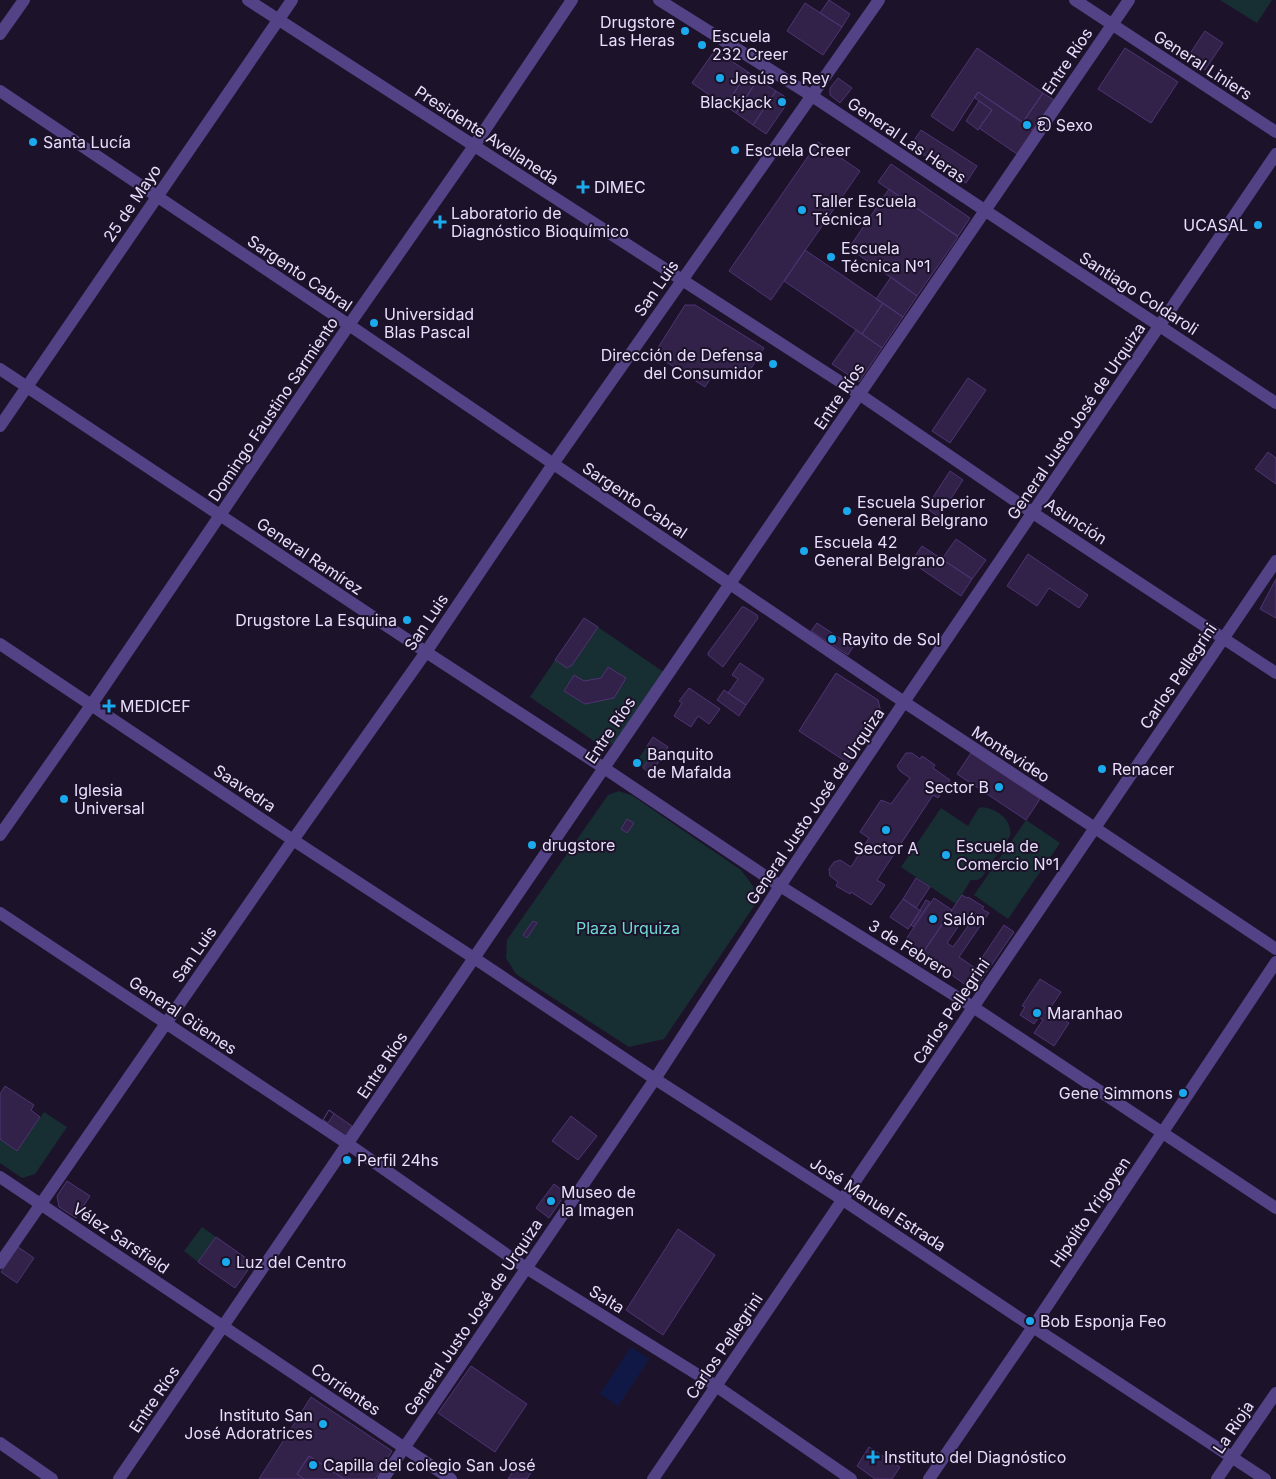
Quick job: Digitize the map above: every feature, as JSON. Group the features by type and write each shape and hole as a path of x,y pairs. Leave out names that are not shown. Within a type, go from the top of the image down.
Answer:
{"street":[{"path":"0,34 24,0"},
{"name":"Presidente Avellaneda","path":"248,0 859,394"},
{"name":"25 de Mayo","path":"0,426 292,0"},
{"name":"Domingo Faustino Sarmiento","path":"0,835 92,704 572,0"},
{"name":"General Las Heras","path":"659,0 812,96 985,211"},
{"name":"San Luis","path":"0,1262 426,652 553,464 879,0"},
{"name":"General Liniers","path":"1075,0 1276,132"},
{"name":"Entre Ríos","path":"119,1479 1129,0"},
{"name":"Sargento Cabral","path":"0,90 730,584"},
{"name":"General Justo José de Urquiza","path":"383,1479 655,1079 780,886 904,702 1276,154"},
{"name":"Santiago Coldaroli","path":"985,211 1276,403"},
{"name":"General Ramírez","path":"0,369 604,768"},
{"name":"Asunción","path":"859,394 1033,513 1276,672"},
{"name":"Carlos Pellegrini","path":"653,1479 1276,561"},
{"name":"Montevideo","path":"730,584 1276,950"},
{"name":"Saavedra","path":"0,644 293,840 474,958"},
{"name":"3 de Febrero","path":"604,768 780,886 973,1007 1276,1208"},
{"name":"General Güemes","path":"0,913 348,1144"},
{"name":"José Manuel Estrada","path":"474,958 1265,1479"},
{"name":"Hipólito Yrigoyen","path":"929,1479 1033,1327 1276,962"},
{"name":"Salta","path":"348,1144 526,1268 716,1386 851,1479"},
{"name":"Vélez Sarsfield","path":"0,1177 224,1326"},
{"name":"Corrientes","path":"224,1326 451,1479"},
{"name":"La Rioja","path":"1217,1479 1276,1392"},
{"path":"0,1444 52,1479"}],"green space":[{"path":"1220,0 1272,0 1257,23"},
{"path":"598,627 665,673 617,742 604,748 530,697 555,660 567,668 572,665","holes":["608,667 626,678 614,698 585,704 564,691 574,675 584,681 601,678"]},
{"path":"647,746 654,751 643,768 636,762"},
{"name":"Plaza Urquiza","path":"619,791 633,796 741,870 753,886 756,903 664,1039 629,1047 516,974 506,958 507,940 608,795"},
{"path":"982,807 993,810 1003,816 1009,825 1010,836 982,877 978,880 971,880 956,904 901,867 941,808 968,826 978,809"},
{"path":"1026,820 1060,843 1008,919 974,895"},
{"path":"44,1112 67,1127 35,1174 22,1178 0,1163 0,1139 17,1151"},
{"path":"202,1227 216,1237 198,1262 184,1251"}],"shaded area":[{"path":"631,1347 649,1359 618,1406 600,1394"}],"building":[{"path":"829,0 850,14 842,27 820,13"},
{"path":"805,3 842,27 823,55 787,31"},
{"path":"1205,31 1223,43 1205,70 1187,58"},
{"path":"977,48 1043,93 1023,122 978,92 953,131 931,116"},
{"path":"1125,48 1178,82 1151,123 1098,89"},
{"name":"Jesús es Rey","path":"715,50 748,72 725,106 692,83"},
{"path":"748,72 758,79 736,113 725,106"},
{"path":"838,78 852,88 840,103 830,95 830,88"},
{"path":"758,79 776,91 753,125 736,113"},
{"path":"776,91 784,96 786,105 766,134 753,125"},
{"path":"978,92 1033,130 1017,154 979,128 992,110 975,98"},
{"path":"1043,93 1054,100 1033,130 1023,122"},
{"path":"979,101 992,110 978,130 966,121"},
{"path":"921,130 977,166 966,183 910,146"},
{"name":"Taller Escuela Técnica 1","path":"818,142 860,171 771,300 729,271"},
{"path":"891,164 970,218 958,236 878,182"},
{"path":"889,189 958,237 917,296 849,248"},
{"path":"805,250 883,303 862,334 784,281"},
{"path":"891,277 917,296 903,317 876,299"},
{"path":"883,303 903,317 882,348 862,334"},
{"path":"685,305 695,305 764,348 745,378 734,371 732,375 727,376 716,370 705,387 654,354"},
{"path":"856,330 882,348 859,382 832,364"},
{"path":"968,378 986,390 950,443 932,431"},
{"path":"1268,452 1276,458 1276,484 1255,469"},
{"path":"950,471 963,480 939,517 926,508"},
{"path":"956,539 986,560 972,579 942,559"},
{"path":"922,546 972,579 961,596 911,562"},
{"path":"1028,554 1088,595 1079,608 1049,588 1037,606 1007,586"},
{"path":"1276,579 1276,618 1260,609"},
{"path":"742,607 757,615 758,618 723,667 708,653"},
{"path":"584,618 598,627 572,665 567,668 555,660"},
{"name":"Rayito de Sol","path":"817,623 853,647 848,655 811,631"},
{"path":"740,663 764,679 746,705 728,693 738,679 732,675"},
{"path":"608,667 626,678 614,698 585,704 564,691 574,675 584,681 601,678"},
{"path":"836,673 878,700 881,712 848,763 799,731"},
{"path":"689,688 720,709 709,724 698,716 691,727 674,716 682,703 679,701"},
{"path":"724,690 746,705 739,716 717,700"},
{"path":"653,737 668,747 651,774 643,768 654,751 647,746"},
{"name":"Sector A","path":"906,753 912,753 920,759 922,756 935,765 933,768 950,780 938,798 933,795 877,880 885,885 871,905 851,892 850,894 836,886 838,882 830,876 829,869 834,862 840,860 851,867 869,838 860,832 881,800 891,804 910,778 900,771 897,766"},
{"name":"Sector B","path":"971,753 1040,799 1026,820 957,774"},
{"path":"627,819 634,823 627,833 621,829"},
{"path":"916,878 930,887 916,908 903,899"},
{"path":"962,895 984,907 982,909 989,913 959,957 975,968 1004,925 1014,932 977,986 970,988 922,954","holes":["962,921 968,926 953,947 947,943"]},
{"name":"Salón","path":"934,898 952,910 922,954 904,942"},
{"path":"903,899 921,911 908,929 890,917"},
{"path":"926,900 930,902 913,927 911,925"},
{"path":"533,921 537,923 527,938 523,935"},
{"name":"Maranhao","path":"1040,979 1061,992 1049,1010 1069,1023 1054,1046 1034,1033 1043,1020 1039,1017 1034,1024 1020,1015 1025,1007 1022,1006"},
{"path":"5,1086 34,1105 31,1110 40,1117 17,1151 0,1139 0,1094"},
{"path":"329,1110 352,1126 344,1138 323,1120"},
{"path":"329,1110 334,1114 328,1123 323,1120"},
{"path":"571,1116 597,1136 578,1160 552,1141"},
{"path":"67,1181 90,1196 76,1218 59,1207 57,1196"},
{"name":"Museo de la Imagen","path":"554,1184 566,1193 549,1218 536,1208"},
{"path":"678,1229 715,1255 663,1335 626,1310"},
{"name":"Luz del Centro","path":"216,1237 253,1263 235,1288 198,1262"},
{"path":"18,1247 34,1258 17,1283 1,1272"},
{"path":"471,1366 527,1404 495,1452 438,1413"},
{"name":"Instituto San José Adoratrices","path":"311,1397 392,1451 375,1479 344,1479 309,1456 297,1474 304,1479 259,1479"},
{"name":"Instituto del Diagnóstico","path":"869,1447 900,1467 892,1479 875,1479 857,1466"},
{"name":"Capilla del colegio San José","path":"309,1456 344,1479 304,1479 297,1474"},
{"path":"520,1461 533,1469 527,1479 508,1479"}],"place":[{"name":"Drugstore Las Heras","path":"685,31"},
{"name":"Escuela 232 Creer","path":"702,45"},
{"name":"Jesús es Rey","path":"720,78"},
{"name":"Blackjack","path":"782,102"},
{"name":"ඞ Sexo","path":"1027,125"},
{"name":"Santa Lucía","path":"33,142"},
{"name":"Escuela Creer","path":"735,150"},
{"name":"DIMEC","path":"583,187"},
{"name":"Taller Escuela Técnica 1","path":"802,210"},
{"name":"Laboratorio de Diagnóstico Bioquímico","path":"440,222"},
{"name":"UCASAL","path":"1258,225"},
{"name":"Escuela Técnica Nº1","path":"831,257"},
{"name":"Universidad Blas Pascal","path":"374,323"},
{"name":"Dirección de Defensa del Consumidor","path":"773,364"},
{"name":"Escuela Superior General Belgrano","path":"847,511"},
{"name":"Escuela 42 General Belgrano","path":"804,551"},
{"name":"Drugstore La Esquina","path":"407,620"},
{"name":"Rayito de Sol","path":"832,639"},
{"name":"MEDICEF","path":"109,706"},
{"name":"Banquito de Mafalda","path":"637,763"},
{"name":"Renacer","path":"1102,769"},
{"name":"Sector B","path":"999,787"},
{"name":"Iglesia Universal","path":"64,799"},
{"name":"Sector A","path":"886,830"},
{"name":"drugstore","path":"532,845"},
{"name":"Escuela de Comercio Nº1","path":"946,855"},
{"name":"Salón","path":"933,919"},
{"name":"Maranhao","path":"1037,1013"},
{"name":"Gene Simmons","path":"1183,1093"},
{"name":"Perfil 24hs","path":"347,1160"},
{"name":"Museo de la Imagen","path":"551,1201"},
{"name":"Luz del Centro","path":"226,1262"},
{"name":"Bob Esponja Feo","path":"1030,1321"},
{"name":"Instituto San José Adoratrices","path":"323,1424"},
{"name":"Instituto del Diagnóstico","path":"873,1457"},
{"name":"Capilla del colegio San José","path":"313,1465"}]}
